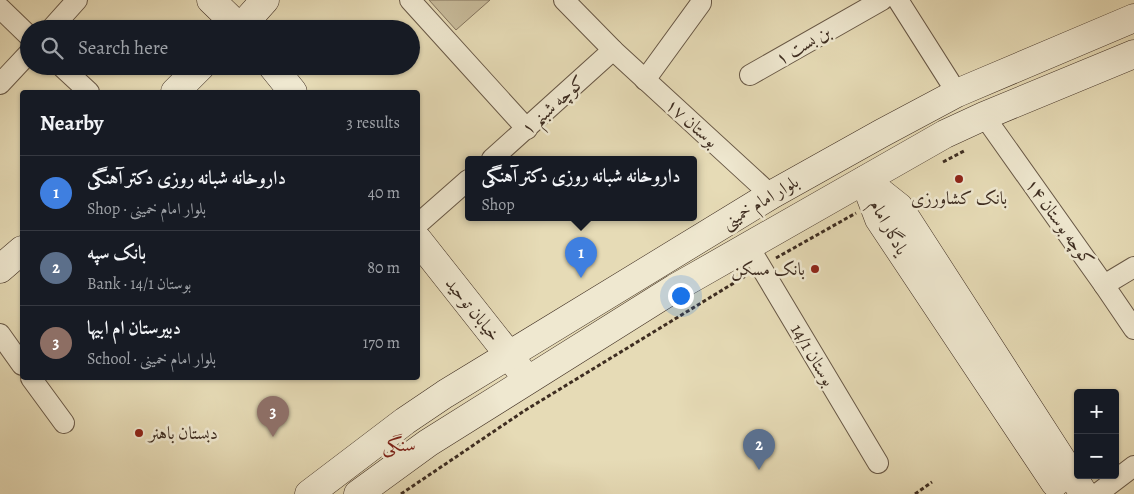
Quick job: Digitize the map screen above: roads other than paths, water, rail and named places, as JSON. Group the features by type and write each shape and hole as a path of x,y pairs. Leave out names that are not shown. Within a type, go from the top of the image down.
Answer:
{"street":[{"path":"59,20 77,0"},
{"path":"211,0 232,20"},
{"path":"247,20 265,0"},
{"path":"410,0 527,129"},
{"name":"بوستان ۱۷","path":"564,0 613,50 771,195"},
{"path":"646,80 701,3 701,0"},
{"name":"بن بست ۱","path":"750,75 882,0"},
{"path":"898,0 957,93"},
{"path":"0,8 20,27"},
{"name":"بلوار امام خمینی","path":"309,494 405,421 445,394 771,195 957,93 1134,18"},
{"name":"کوچه شبنم ۱","path":"496,156 613,50"},
{"name":"بلوار امام خمینی","path":"358,494 428,443 675,288 945,134 1134,54"},
{"path":"0,84 20,63"},
{"path":"71,75 87,90"},
{"path":"177,90 192,75"},
{"path":"280,75 292,90"},
{"name":"کوچه بوستان ۱۴","path":"984,116 1134,329"},
{"name":"یادگار امام","path":"865,180 879,219 1062,494"},
{"name":"یادگار امام","path":"865,180 899,207 1084,494"},
{"path":"420,222 465,183"},
{"name":"خیابان توحید","path":"420,243 501,360"},
{"name":"بوستان 14/1","path":"748,247 878,463"},
{"path":"0,269 20,252"},
{"name":"خیابان توحید","path":"420,263 501,360"},
{"path":"1104,284 1134,267"},
{"path":"0,334 20,362"},
{"path":"501,360 519,386"},
{"path":"32,380 64,423"},
{"path":"1097,494 1134,466"}],"place":[{"name":"بانک کشاورزی","path":"959,179"},
{"name":"بانک مسکن","path":"815,269"},
{"name":"داروخانه شبانه روزی دکتر آهنگی","path":"581,278"},
{"name":"دبستان باهنر","path":"139,433"},
{"name":"دبیرستان ام ابیها","path":"273,437"},
{"name":"بانک سپه","path":"759,470"}],"district":[{"name":"سنگی","path":"399,445"}]}
